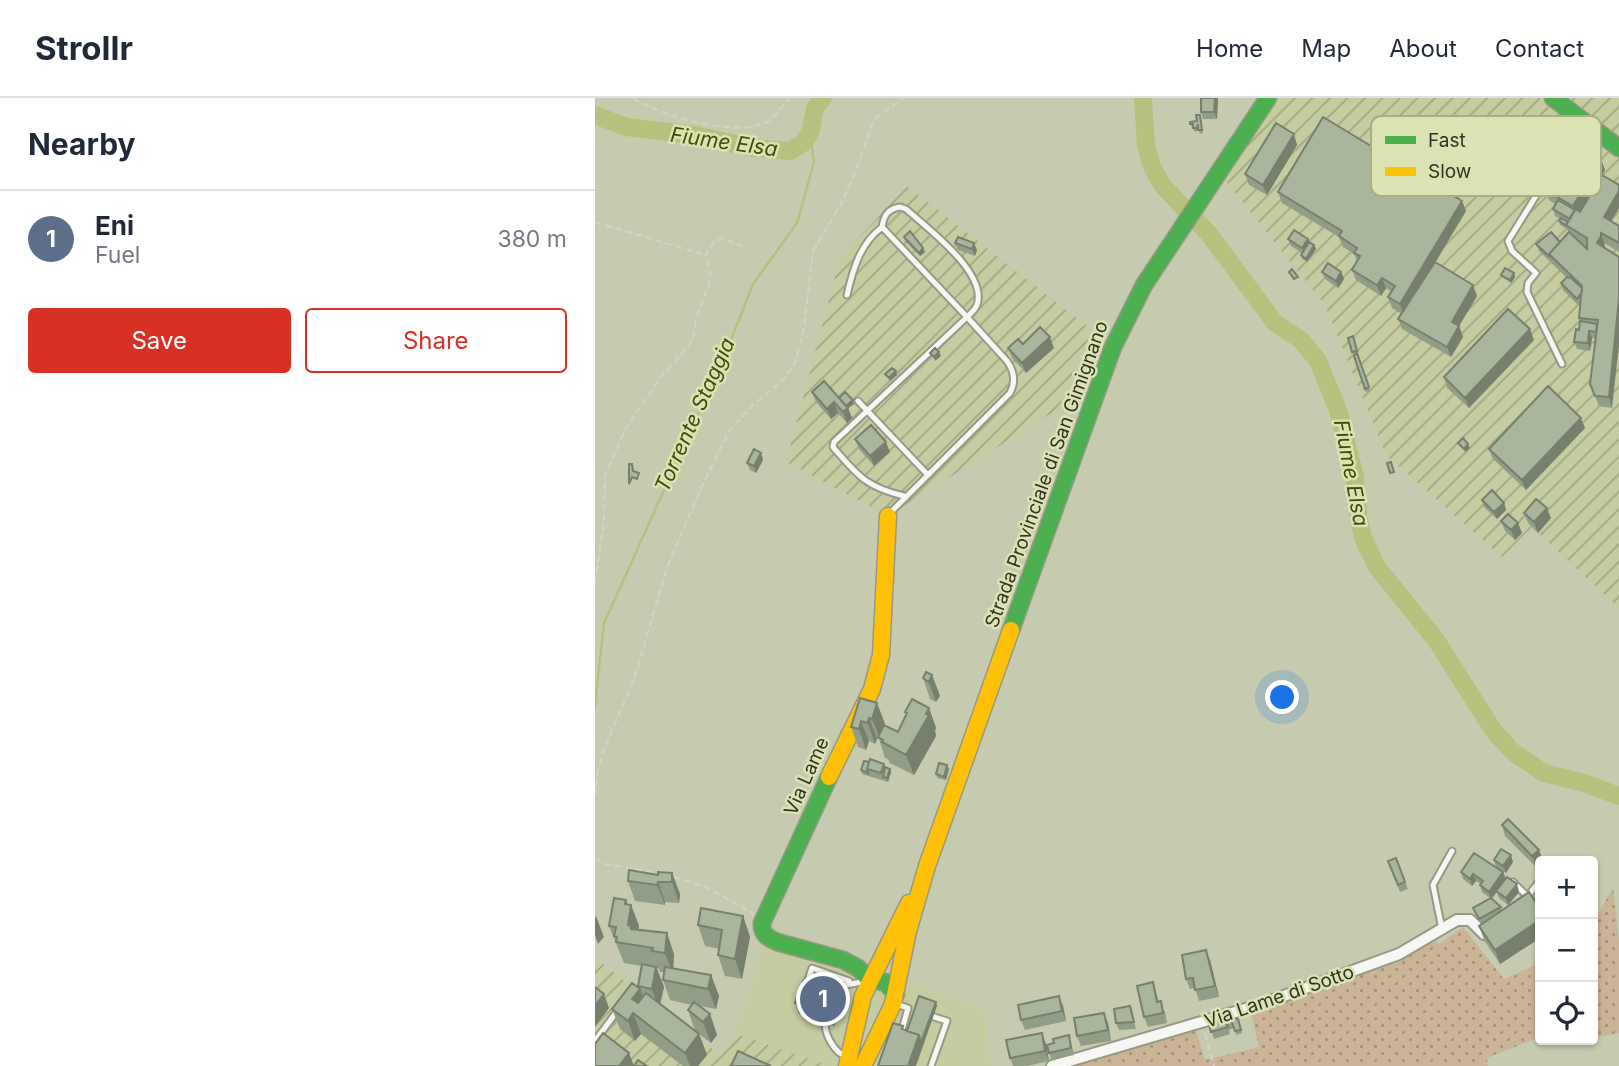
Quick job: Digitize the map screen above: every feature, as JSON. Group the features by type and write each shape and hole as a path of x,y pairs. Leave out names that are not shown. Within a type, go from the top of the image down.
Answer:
{"main road":[{"name":"Strada Provinciale di San Gimignano","path":"1252,120 1258,98"},
{"name":"Strada Provinciale di San Gimignano","path":"853,1063 870,1051 899,1002 908,931 927,866 1107,362 1144,285 1268,98"},
{"path":"1553,98 1578,116"},
{"path":"1601,134 1619,148"},
{"name":"Via Lame","path":"764,919 842,746 877,677 881,655 888,516"},
{"name":"Strada Provinciale di San Gimignano","path":"853,1063 858,1014 863,996 927,866"},
{"path":"764,919 762,931 769,939 850,963 870,980 884,981 899,1002"},
{"path":"858,1014 869,1024 885,1022"}],"street":[{"name":"Via Lame di Sotto","path":"1052,1066 1259,1005 1390,957 1457,920"},
{"path":"1457,920 1472,921 1485,934 1494,928"}],"lane":[{"path":"1536,196 1508,241 1512,251 1536,273 1528,283 1527,292 1562,364"},
{"path":"847,295 857,259 882,227 887,212 894,208 906,209 967,266 977,289 976,308 834,442 833,447 862,480 881,490 904,496"},
{"path":"882,227 1007,361 1012,369 1013,386 1010,393 904,496 888,516"},
{"path":"858,401 927,474"},
{"path":"1442,929 1433,885 1452,850"},
{"path":"1503,888 1510,880 1535,904"},
{"path":"1522,907 1535,889"},
{"path":"1457,920 1468,915"},
{"path":"834,996 806,986 812,968 852,982"},
{"path":"853,1063 837,1050 824,1026 840,986 870,980"},
{"path":"891,1041 895,1028 902,1030 899,1002 947,1021 931,1066"},
{"path":"595,1041 622,1005"}],"path":[{"path":"633,98 650,109 690,121 750,127 768,121 790,98"},
{"path":"595,796 604,749 634,679 668,565 701,488 729,431 783,379 795,363 804,328 813,251 841,204 860,160 871,124 904,98"},
{"path":"595,222 706,256"},
{"path":"595,583 604,521 605,476 625,430 660,378 693,338 696,320 711,278 706,256 713,243 722,238 745,247"},
{"path":"595,859 605,864 693,882 715,891 764,919"},
{"path":"1202,1023 1214,1066"}],"shaded area":[{"path":"1279,98 1619,98 1619,608 1532,527 1502,557 1386,455 1325,305 1224,179 1273,103"},
{"path":"907,186 1092,330 1058,409 888,516 786,462 840,258"},
{"path":"1613,888 1619,939 1619,1033 1598,1037 1598,919 1598,914"},
{"path":"1463,927 1504,979 1535,965 1535,1039 1487,1058 1488,1066 1071,1066 1196,1030 1205,1060 1259,1047 1251,1013 1434,939 1439,944"},
{"path":"767,932 842,954 984,1010 992,1066 830,1066 734,1033"},
{"path":"595,958 720,1055 734,1033 830,1066 595,1066"}],"building":[{"path":"1201,98 1215,98 1214,112 1201,112"},
{"path":"1196,115 1200,115 1202,130 1198,130 1198,124 1197,128 1193,128 1193,124 1190,124 1197,121"},
{"path":"1323,117 1371,146 1371,196 1454,196 1462,201 1400,304 1388,297 1395,286 1382,278 1377,285 1352,270 1360,256 1354,253 1357,248 1339,236 1342,231 1278,192"},
{"path":"1276,123 1294,134 1263,185 1245,174"},
{"path":"1601,177 1619,185 1619,191 1604,217 1619,226 1619,243 1601,233 1597,243 1619,257 1619,298 1609,397 1595,396 1590,384 1598,320 1579,318 1582,286 1549,254 1569,232 1587,249 1587,238 1566,225 1575,209 1580,212 1590,196 1601,196"},
{"path":"1556,196 1579,196 1573,206"},
{"path":"1558,200 1575,210 1570,219 1553,209"},
{"path":"1294,230 1308,239 1302,248 1288,239"},
{"path":"910,231 923,248 919,253 904,237"},
{"path":"1551,232 1560,242 1549,254 1550,257 1536,244"},
{"path":"958,237 974,243 972,249 955,243"},
{"path":"1309,242 1314,245 1306,259 1301,255"},
{"path":"1435,262 1473,285 1452,322 1459,326 1447,347 1398,319"},
{"path":"1328,263 1341,272 1336,281 1322,272"},
{"path":"1505,268 1514,273 1510,280 1501,275"},
{"path":"1292,269 1298,277 1294,279 1289,272"},
{"path":"1567,277 1582,288 1577,299 1561,283"},
{"path":"1508,309 1530,329 1465,398 1444,377"},
{"path":"1580,321 1597,324 1596,332 1589,331 1588,343 1574,342"},
{"path":"1040,327 1050,337 1022,363 1008,348 1018,339 1023,344"},
{"path":"1353,336 1357,351 1352,352 1348,338"},
{"path":"935,348 939,352 934,357 930,353"},
{"path":"1357,353 1369,387 1365,389 1354,356"},
{"path":"892,368 896,371 889,378 885,374"},
{"path":"824,381 848,408 843,412 834,402 827,409 812,392"},
{"path":"1548,386 1581,418 1522,480 1489,449"},
{"path":"845,392 853,400 846,406 839,398"},
{"path":"871,425 886,442 870,456 855,439"},
{"path":"1463,438 1468,444 1464,449 1458,443"},
{"path":"754,449 761,453 754,466 747,463"},
{"path":"1391,462 1394,472 1390,473 1387,463"},
{"path":"629,464 632,464 633,471 639,473 637,479 632,477 629,484"},
{"path":"1492,490 1504,503 1494,512 1482,500"},
{"path":"1536,499 1547,508 1534,522 1524,513"},
{"path":"1508,514 1518,523 1511,530 1501,521"},
{"path":"926,672 932,675 929,682 923,678"},
{"path":"860,698 877,703 872,719 869,718 868,723 861,721 859,729 851,727"},
{"path":"912,699 929,708 926,714 929,715 906,755 878,737 884,725 898,732"},
{"path":"870,759 884,764 881,773 867,769"},
{"path":"864,761 869,762 868,773 861,770"},
{"path":"939,763 947,765 944,777 936,774"},
{"path":"885,767 890,769 887,778 883,777"},
{"path":"1508,819 1539,850 1532,856 1502,825"},
{"path":"1501,849 1511,855 1503,866 1494,860"},
{"path":"1474,853 1503,872 1489,892 1480,885 1483,881 1473,874 1470,879 1461,872"},
{"path":"1396,858 1405,882 1398,885 1388,861"},
{"path":"629,870 658,875 658,872 672,873 672,882 658,882 657,885 628,881"},
{"path":"1507,877 1517,884 1506,898 1496,891"},
{"path":"1529,892 1535,901 1535,923 1495,950 1479,926"},
{"path":"614,898 626,900 625,904 631,905 628,925 631,929 667,933 665,953 652,951 653,948 616,942 616,927 609,926"},
{"path":"1491,898 1501,907 1479,919 1473,908"},
{"path":"701,908 743,916 735,959 718,955 722,930 698,925"},
{"path":"1206,950 1215,986 1195,990 1193,978 1186,979 1182,955"},
{"path":"642,964 656,967 652,989 638,986"},
{"path":"665,967 711,975 708,989 663,980"},
{"path":"803,981 816,986 808,1007 795,1003"},
{"path":"1153,982 1157,1002 1161,1001 1163,1013 1144,1017 1137,986"},
{"path":"632,983 640,989 632,999 638,1003 646,993 699,1034 685,1053 633,1013 628,1021 612,1009"},
{"path":"595,987 604,994 595,1006"},
{"path":"818,993 841,1001 833,1022 810,1014"},
{"path":"919,996 936,1002 921,1042 919,1035 907,1031"},
{"path":"1059,996 1062,1011 1021,1020 1018,1005"},
{"path":"694,1002 710,1014 703,1022 688,1010"},
{"path":"1130,1006 1134,1022 1116,1023 1114,1009"},
{"path":"1104,1013 1108,1030 1077,1036 1074,1018"},
{"path":"1229,1014 1231,1021 1226,1023 1228,1027 1211,1032 1207,1018"},
{"path":"1238,1019 1241,1030 1235,1031 1231,1020"},
{"path":"893,1023 919,1035 908,1066 878,1066"},
{"path":"603,1033 629,1053 619,1066 595,1066 595,1044"},
{"path":"1042,1033 1045,1051 1010,1058 1006,1040"},
{"path":"1069,1035 1071,1048 1049,1053 1047,1045 1054,1043 1053,1039"},
{"path":"738,1051 771,1066 731,1066"},
{"path":"638,1060 647,1066 634,1066"}],"waterway":[{"name":"Fiume Elsa","path":"595,115 626,127 695,135 754,148 790,151 803,143 810,133 815,108 823,98"},
{"name":"Fiume Elsa","path":"1143,98 1146,145 1152,167 1163,186 1209,234 1275,323 1301,340 1318,361 1338,410 1355,477 1363,538 1377,567 1436,640 1493,730 1513,752 1544,773 1584,783 1619,796"},
{"name":"Torrente Staggia","path":"595,706 604,623 726,353 753,284 797,223 814,162 810,133"}],"traffic: fast":[{"path":"1011,630 1113,347 1144,285 1268,98"},
{"path":"1553,98 1577,116"},
{"path":"1601,134 1619,148"},
{"path":"829,777 762,923 763,930 777,942 843,960 858,968 870,980 885,982 896,994"}],"traffic: slow":[{"path":"829,777 872,689 881,655 888,516"},
{"path":"863,1066 893,1004 908,931 927,866 1011,630"},
{"path":"847,1066 863,996 909,903"}],"place":[{"name":"Eni","path":"823,999"}]}
